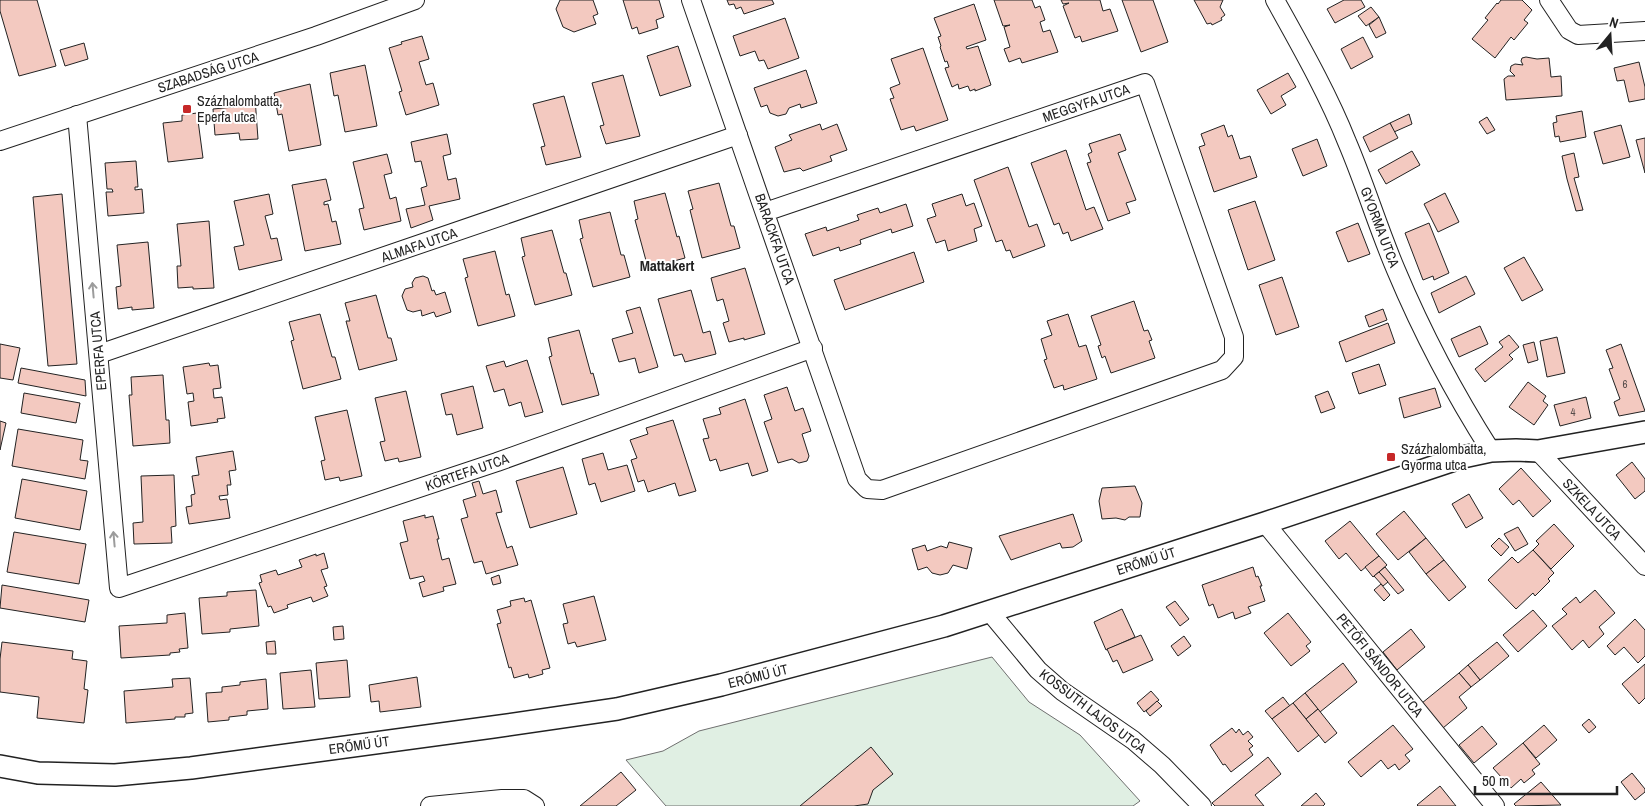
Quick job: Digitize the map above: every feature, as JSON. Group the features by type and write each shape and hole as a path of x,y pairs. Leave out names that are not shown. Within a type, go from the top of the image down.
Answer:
{"street":[{"name":"SZABADSÁG UTCA","path":"0,140 306,39 415,0"},
{"name":"BARACKFA UTCA","path":"691,0 857,478"},
{"name":"GYORMA UTCA","path":"1275,0 1300,45 1347,141 1395,269 1426,336 1474,425 1491,451"},
{"path":"1549,0 1569,30 1578,35 1645,31"},
{"name":"MEGGYFA UTCA","path":"765,212 1145,83 1234,337 1234,357 1222,370 882,490 867,489 857,478"},
{"name":"EPERFA UTCA","path":"77,115 118,588"},
{"name":"ALMAFA UTCA","path":"99,354 738,135"},
{"name":"KÖRTEFA UTCA","path":"118,588 497,462 813,348"},
{"name":"ERŐMŰ ÚT","path":"0,766 38,773 115,775 191,768 483,729 607,710 721,685 944,626 1463,457 1491,451 1538,451 1645,432"},
{"name":"SZKELA UTCA","path":"1538,451 1645,566"},
{"name":"PETŐFI SÁNDOR UTCA","path":"1265,523 1495,806"},
{"name":"KOSSUTH LAJOS UTCA","path":"989,611 1038,670 1062,691 1134,740 1162,765 1202,806"},
{"path":"430,806 502,799 524,799 535,806"}],"green space":[{"path":"992,657 1029,702 1080,735 1140,801 1133,806 666,806 626,760 663,751 699,731"}],"building":[{"path":"0,0 37,0 56,66 19,76 0,11"},
{"path":"560,0 593,0 598,14 593,16 596,24 574,32 563,27 556,9"},
{"path":"623,0 659,0 664,17 656,20 658,28 639,34 637,27 632,29"},
{"path":"727,0 772,0 774,4 744,14 741,7 736,9 734,4 729,5"},
{"path":"994,0 1032,0 1035,8 1040,6 1045,20 1040,22 1043,32 1050,30 1058,52 1022,63 1020,58 1009,62 1004,49 1010,47 1004,27 1010,25 1003,26"},
{"path":"1061,0 1100,0 1103,11 1110,9 1118,31 1082,42 1080,36 1075,38 1063,6 1069,3 1063,4"},
{"path":"1122,0 1153,0 1168,42 1141,52"},
{"path":"1194,0 1223,0 1220,7 1225,15 1221,18 1222,20 1212,25 1211,23 1207,24"},
{"path":"1344,0 1361,0 1365,7 1335,23 1327,9"},
{"path":"1501,0 1522,0 1532,10 1524,20 1528,23 1514,40 1511,37 1495,58 1472,39 1488,20 1485,18"},
{"path":"974,4 986,40 966,47 967,49 978,46 991,85 970,91 968,86 959,89 958,84 952,87 945,68 949,67 947,61 945,62 940,47 938,37 941,36 934,18"},
{"path":"1371,7 1379,17 1366,26 1358,16"},
{"path":"1379,17 1386,33 1376,38 1369,25"},
{"path":"785,18 799,58 768,69 764,60 759,61 755,51 740,56 733,36"},
{"path":"422,36 429,59 419,62 426,85 433,83 439,105 406,115 399,92 402,91 389,48 402,44 401,42"},
{"path":"1363,37 1373,57 1351,69 1341,49"},
{"path":"84,43 88,59 65,66 60,50"},
{"path":"678,46 691,86 660,96 647,56"},
{"path":"923,48 948,120 916,131 914,126 901,130 890,99 894,98 890,88 900,84 891,59"},
{"path":"1522,58 1537,59 1549,58 1551,77 1561,76 1562,96 1506,100 1504,79 1508,76 1515,76 1510,71 1511,66 1515,64 1523,65"},
{"path":"1639,62 1645,87 1645,99 1629,102 1624,80 1617,81 1614,68"},
{"path":"365,65 377,126 345,132 338,95 334,96 330,73"},
{"path":"806,70 817,103 801,108 800,104 789,108 786,114 778,116 770,113 767,105 761,107 754,88"},
{"path":"1288,73 1296,87 1281,96 1286,105 1271,114 1257,90"},
{"path":"623,75 640,136 606,144 600,126 604,125 592,83"},
{"path":"310,84 321,145 289,151 282,114 278,115 274,93"},
{"path":"564,96 581,157 546,165 541,147 545,146 533,104"},
{"path":"255,98 258,139 240,140 239,133 215,135 213,109 234,107 234,100"},
{"path":"1582,111 1586,137 1560,142 1559,136 1555,137 1553,123 1557,122 1556,116"},
{"path":"197,113 203,158 168,162 163,123 182,121 182,115"},
{"path":"1409,114 1412,124 1394,132 1390,123"},
{"path":"1487,117 1495,130 1487,134 1479,122"},
{"path":"1390,123 1398,138 1370,152 1363,137"},
{"path":"820,124 822,130 837,124 847,150 830,156 832,161 803,171 800,168 784,172 775,147 792,140 789,135"},
{"path":"1224,125 1228,137 1232,135 1240,159 1250,156 1257,177 1214,192 1199,147 1205,145 1201,134"},
{"path":"1621,125 1630,157 1603,164 1594,132"},
{"path":"447,134 451,154 443,156 448,180 456,178 460,199 429,206 433,220 411,228 406,209 425,205 421,188 427,186 421,161 415,162 411,142"},
{"path":"1120,134 1126,150 1118,153 1136,200 1126,203 1130,213 1108,221 1087,163 1091,162 1088,154 1092,152 1089,144"},
{"path":"1645,138 1645,173 1636,140"},
{"path":"1317,139 1327,166 1303,176 1292,149"},
{"path":"1066,150 1086,210 1094,207 1103,229 1071,241 1068,232 1063,234 1059,223 1054,225 1031,163"},
{"path":"1412,151 1420,165 1386,184 1378,170"},
{"path":"1574,153 1579,177 1574,178 1583,210 1576,211 1562,156"},
{"path":"387,154 392,173 384,175 390,199 396,197 401,221 364,230 359,209 364,208 353,162"},
{"path":"136,161 138,187 135,187 135,190 142,189 144,213 108,216 106,192 113,192 112,189 107,189 105,163"},
{"path":"1008,167 1029,227 1037,224 1045,246 1013,258 1010,250 1006,251 1002,240 996,242 974,180"},
{"path":"326,179 331,200 324,202 324,205 328,204 332,222 336,221 341,244 305,251 292,185"},
{"path":"719,183 731,226 734,226 740,248 702,258 690,210 693,209 688,191"},
{"path":"665,193 685,258 648,268 635,220 638,219 634,201"},
{"path":"1445,193 1459,222 1438,232 1424,204"},
{"path":"62,194 77,364 48,366 33,197"},
{"path":"269,194 273,214 265,216 271,239 277,238 282,260 239,270 234,247 244,245 234,201"},
{"path":"962,194 966,206 974,203 982,226 974,229 977,241 948,251 945,240 936,243 927,219 936,216 932,204"},
{"path":"1255,201 1275,260 1248,270 1228,210"},
{"path":"906,204 913,226 892,233 891,229 860,240 861,244 840,251 839,247 813,256 805,234 826,227 827,231 859,220 857,215 878,208 880,213"},
{"path":"610,212 621,255 624,255 630,277 593,287 580,239 583,238 579,220"},
{"path":"209,221 214,288 178,288 177,266 181,266 177,224"},
{"path":"1358,223 1370,254 1348,262 1336,232"},
{"path":"1429,223 1449,273 1434,280 1433,276 1423,280 1405,233"},
{"path":"552,230 572,295 535,305 522,257 525,256 521,238"},
{"path":"148,242 154,308 132,310 132,307 118,309 116,287 121,286 117,245"},
{"path":"495,251 506,295 509,294 515,316 478,326 465,278 468,277 463,259"},
{"path":"914,252 924,282 845,310 834,280"},
{"path":"1524,257 1543,290 1522,301 1504,268"},
{"path":"745,268 765,334 729,342 723,323 729,321 723,299 717,301 711,278"},
{"path":"423,276 428,278 432,291 434,290 436,295 445,292 451,312 436,317 434,312 422,316 421,310 413,312 407,310 402,296 405,289 413,287 412,283 415,278"},
{"path":"1466,276 1475,294 1439,313 1431,293"},
{"path":"1282,277 1299,327 1276,335 1259,285"},
{"path":"691,290 703,333 710,331 716,354 685,362 682,354 674,356 658,299"},
{"path":"376,295 388,338 391,338 397,360 359,370 346,321 350,321 345,303"},
{"path":"1134,301 1144,331 1148,330 1152,340 1149,341 1155,358 1111,373 1105,356 1102,358 1098,346 1101,345 1091,316"},
{"path":"640,307 658,367 639,373 635,358 619,362 612,339 633,333 626,311"},
{"path":"1383,309 1387,320 1369,327 1365,316"},
{"path":"320,314 332,357 335,357 341,379 303,389 291,341 294,340 289,322"},
{"path":"1068,314 1079,347 1086,345 1097,379 1064,390 1063,385 1054,388 1044,360 1047,359 1041,339 1052,335 1047,321"},
{"path":"1388,323 1395,343 1346,362 1339,342"},
{"path":"1480,326 1488,344 1459,357 1451,339"},
{"path":"579,330 599,395 562,405 549,357 552,356 548,338"},
{"path":"1509,335 1519,347 1509,355 1513,359 1485,382 1475,369 1503,347 1499,342"},
{"path":"1557,337 1565,373 1547,377 1540,341"},
{"path":"1534,342 1538,360 1528,363 1523,345"},
{"path":"0,344 20,348 13,380 0,378"},
{"path":"1621,344 1645,411 1619,416 1614,402 1620,399 1609,369 1613,368 1606,350"},
{"path":"527,360 543,412 525,417 521,402 509,406 504,389 494,392 486,366 504,361 506,367"},
{"path":"209,363 210,366 218,365 221,388 213,389 214,398 222,397 225,418 217,419 218,422 191,426 188,402 194,401 193,393 187,394 183,367"},
{"path":"1379,364 1386,385 1359,394 1352,373"},
{"path":"21,368 85,380 86,396 18,383"},
{"path":"163,375 166,420 169,420 170,443 133,446 129,395 132,395 131,377"},
{"path":"1528,382 1546,396 1543,401 1548,405 1534,425 1509,407"},
{"path":"473,386 483,428 457,435 452,414 446,415 441,394"},
{"path":"787,387 795,411 803,408 811,431 802,434 809,456 807,461 799,463 792,459 778,463 764,422 772,419 764,395"},
{"path":"1435,388 1441,407 1404,418 1399,398"},
{"path":"406,391 421,457 399,462 398,458 385,461 380,442 385,441 375,398"},
{"path":"1328,391 1335,408 1321,413 1315,396"},
{"path":"24,393 80,403 76,423 21,413"},
{"path":"1586,397 1591,418 1560,426 1554,405"},
{"path":"745,399 768,471 752,476 748,463 720,471 716,459 710,461 703,439 709,438 703,419 721,414 719,408"},
{"path":"347,410 362,476 340,481 339,477 325,480 321,461 325,460 315,417"},
{"path":"673,420 696,491 679,496 675,483 648,492 644,480 638,482 631,460 637,458 630,440 648,434 646,428"},
{"path":"0,421 6,423 0,450"},
{"path":"18,429 83,440 80,460 88,461 85,479 12,466"},
{"path":"233,451 236,470 229,471 231,485 227,485 228,495 219,496 220,500 227,499 230,518 189,524 186,507 192,506 191,495 195,494 192,476 199,475 196,457"},
{"path":"603,453 608,470 627,465 635,491 601,502 595,483 589,485 582,459"},
{"path":"1632,462 1645,479 1645,491 1635,499 1616,475"},
{"path":"563,467 577,514 530,528 516,481"},
{"path":"1521,468 1551,501 1533,517 1519,500 1513,505 1499,489"},
{"path":"174,475 176,526 171,527 172,543 134,544 133,523 143,522 141,476"},
{"path":"22,479 87,491 80,530 15,518"},
{"path":"479,481 483,494 496,490 502,512 496,513 507,548 512,546 518,565 486,574 482,561 474,563 461,519 468,517 463,500 476,496 472,483"},
{"path":"1135,486 1142,503 1140,517 1129,517 1125,520 1116,518 1102,519 1099,501 1102,488"},
{"path":"1469,494 1483,518 1466,528 1452,504"},
{"path":"1404,511 1426,538 1398,560 1376,534"},
{"path":"1073,514 1082,541 1073,547 1062,548 1060,543 1011,560 999,536"},
{"path":"425,515 425,518 433,516 442,560 449,558 456,584 443,587 444,591 423,597 419,583 425,581 423,576 410,579 400,543 408,541 403,521"},
{"path":"1350,521 1379,556 1361,571 1346,553 1339,559 1325,541"},
{"path":"1554,524 1574,546 1551,569 1533,550 1539,544 1536,541"},
{"path":"1518,527 1528,544 1515,551 1504,534"},
{"path":"14,532 86,544 79,584 7,572"},
{"path":"1426,538 1444,560 1426,574 1409,552"},
{"path":"1499,538 1509,547 1501,556 1491,546"},
{"path":"949,542 972,548 967,569 953,565 948,573 940,575 932,573 927,567 918,570 912,549 925,545 927,551 941,546 947,548"},
{"path":"1533,550 1554,573 1548,579 1550,581 1535,596 1533,593 1516,609 1488,580 1512,557 1518,563"},
{"path":"324,553 328,568 321,570 327,586 324,587 328,596 313,602 311,597 287,605 288,608 274,613 271,606 268,607 259,583 262,582 260,575 276,570 278,575 302,567 299,560"},
{"path":"1379,556 1387,565 1373,577 1365,567"},
{"path":"1444,560 1466,587 1449,601 1426,574"},
{"path":"1253,567 1256,577 1258,576 1262,586 1260,586 1265,601 1248,607 1251,613 1235,619 1233,612 1218,618 1213,604 1209,606 1202,585"},
{"path":"1385,567 1404,590 1398,594 1379,572"},
{"path":"1379,572 1388,582 1383,586 1374,576"},
{"path":"499,575 501,583 493,585 491,578"},
{"path":"1381,584 1390,595 1384,601 1374,590"},
{"path":"2,585 89,600 85,622 0,608"},
{"path":"256,590 259,626 230,629 230,632 202,634 199,598 227,596 227,592"},
{"path":"1595,590 1615,613 1599,627 1604,634 1589,648 1583,640 1572,650 1552,626 1567,614 1562,609 1576,597 1580,603"},
{"path":"594,596 606,640 577,647 575,642 568,644 563,624 568,623 563,604"},
{"path":"524,598 525,602 531,600 550,668 542,670 543,674 529,678 528,674 514,678 511,667 509,668 497,624 501,623 497,610 511,606 510,601"},
{"path":"1175,601 1189,619 1180,626 1166,607"},
{"path":"1122,609 1135,637 1106,650 1094,622"},
{"path":"1533,610 1547,626 1518,652 1503,635"},
{"path":"185,613 188,648 179,649 180,652 170,653 170,655 121,658 119,626 167,623 167,615"},
{"path":"1288,613 1311,642 1306,646 1310,651 1291,666 1264,633"},
{"path":"1635,619 1645,630 1645,656 1638,663 1624,647 1615,655 1607,646"},
{"path":"343,626 344,639 334,640 333,627"},
{"path":"1411,629 1425,647 1397,670 1383,652"},
{"path":"1141,635 1153,660 1123,673 1117,660 1113,662 1107,649"},
{"path":"1184,636 1191,646 1178,656 1171,646"},
{"path":"275,641 276,654 267,654 266,642"},
{"path":"2,642 73,651 72,659 87,661 84,689 88,690 84,723 37,718 39,697 0,692"},
{"path":"1497,642 1509,656 1480,680 1468,665"},
{"path":"347,660 350,697 319,699 316,663"},
{"path":"1343,663 1357,682 1320,712 1305,693"},
{"path":"1645,664 1645,698 1639,704 1622,684"},
{"path":"1468,665 1480,680 1471,687 1459,673"},
{"path":"311,670 315,707 283,709 280,673"},
{"path":"1459,673 1471,687 1459,697 1467,708 1443,728 1422,703"},
{"path":"417,677 421,707 380,712 379,701 371,702 369,685"},
{"path":"190,678 193,713 185,714 185,717 175,717 175,719 126,723 124,691 173,687 172,679"},
{"path":"266,679 268,709 247,711 247,715 229,717 229,720 208,722 206,693 222,692 222,687 240,685 240,682"},
{"path":"1151,691 1159,700 1144,712 1137,703"},
{"path":"1305,693 1318,709 1306,719 1293,703"},
{"path":"1283,697 1290,706 1272,719 1265,711"},
{"path":"1157,701 1162,706 1150,716 1146,711"},
{"path":"1293,703 1319,735 1298,752 1272,719"},
{"path":"1318,709 1337,733 1325,743 1306,719"},
{"path":"1589,719 1596,727 1589,733 1582,725"},
{"path":"1393,725 1413,749 1405,755 1410,761 1399,770 1395,764 1388,769 1381,760 1361,777 1348,762"},
{"path":"1544,725 1557,740 1536,758 1523,743"},
{"path":"1482,726 1497,744 1474,763 1459,745"},
{"path":"1232,728 1236,733 1239,729 1243,735 1248,731 1253,737 1248,741 1253,746 1249,749 1253,755 1231,772 1225,764 1223,765 1210,745"},
{"path":"1523,743 1540,764 1532,770 1535,774 1524,783 1521,779 1511,788 1493,768"},
{"path":"871,747 893,774 873,790 868,804 854,806 800,806"},
{"path":"1268,757 1281,774 1255,795 1264,806 1215,806 1212,803"},
{"path":"621,772 636,790 616,806 580,806"},
{"path":"1632,773 1645,789 1645,792 1635,800 1621,782"},
{"path":"1541,782 1561,805 1516,806 1514,804"},
{"path":"1440,786 1456,806 1417,805"},
{"path":"1316,793 1325,804 1323,806 1301,806"}],"place":[{"name":"Százhalombatta, Eperfa utca","path":"187,109"},
{"name":"Százhalombatta, Gyorma utca","path":"1391,457"}],"district":[{"name":"Mattakert","path":"667,265"}]}
